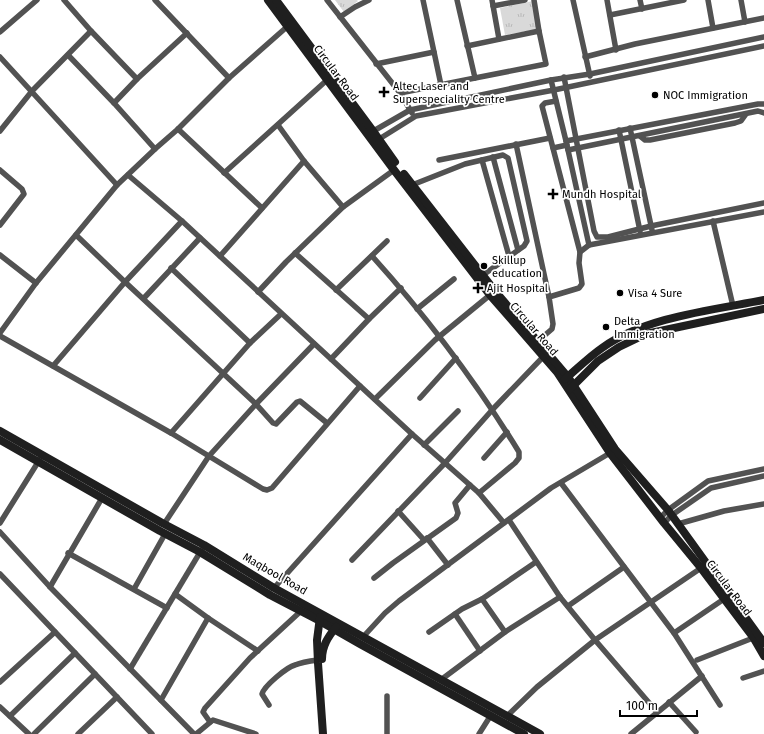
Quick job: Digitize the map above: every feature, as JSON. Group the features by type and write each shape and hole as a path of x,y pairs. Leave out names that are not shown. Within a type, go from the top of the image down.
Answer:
{"street":[{"path":"0,32 37,0"},
{"path":"64,0 91,31 137,79"},
{"path":"155,0 229,78"},
{"name":"Circular Road","path":"268,0 290,24 371,132 394,170 490,295 556,372 565,379"},
{"name":"Circular Road","path":"276,0 327,80 371,132"},
{"path":"327,0 400,93 414,117"},
{"path":"340,17 361,1 369,0"},
{"path":"423,0 441,85"},
{"path":"457,0 475,78"},
{"path":"499,39 492,3 525,0"},
{"path":"400,93 546,64 534,0"},
{"path":"573,0 591,82"},
{"path":"606,0 616,50"},
{"path":"640,0 642,9"},
{"path":"610,15 684,0"},
{"path":"708,0 713,28"},
{"path":"741,0 745,22"},
{"path":"585,58 635,44 764,18"},
{"path":"0,333 36,283 117,185 178,129 229,78 290,24"},
{"path":"0,130 32,91 91,31"},
{"path":"467,46 539,31"},
{"path":"114,103 137,79 187,33"},
{"path":"371,132 410,110 564,77 590,74 764,37"},
{"path":"376,141 414,117 554,90 764,46"},
{"path":"376,64 434,52"},
{"path":"68,55 155,149"},
{"path":"0,57 117,185"},
{"path":"564,77 594,232 597,237"},
{"path":"224,173 327,80"},
{"path":"551,80 589,245"},
{"path":"549,297 579,288 582,284 579,263 580,252 542,106 545,103 556,101"},
{"path":"553,148 567,145 576,138 764,104"},
{"path":"567,145 578,148 758,111 764,112"},
{"path":"278,125 304,161 343,207"},
{"path":"630,128 652,233"},
{"path":"178,129 262,208"},
{"path":"619,130 641,232"},
{"path":"439,160 550,138"},
{"name":"Circular Road","path":"376,141 495,291 538,341 615,449 670,512 705,566 724,599 753,638 764,656"},
{"path":"516,144 549,297 553,324 552,329 538,341"},
{"path":"412,185 465,164 493,157 503,155 510,161 527,238 526,243 483,275"},
{"path":"493,157 518,250"},
{"path":"482,160 509,256"},
{"path":"220,256 304,161"},
{"path":"0,170 22,189 24,194 0,225"},
{"path":"258,292 295,253 343,207 394,170"},
{"path":"128,175 182,221 424,445 479,493 506,521 560,597 657,712"},
{"path":"589,245 641,232 651,226 764,203"},
{"path":"580,252 597,237 608,237 641,232 652,233 764,212"},
{"path":"53,366 125,282 182,221"},
{"path":"713,221 733,306"},
{"path":"76,235 256,404 274,423 276,424 296,402 300,401 327,423"},
{"path":"144,298 200,238"},
{"path":"336,290 387,241"},
{"path":"295,253 368,319"},
{"path":"0,255 36,283"},
{"path":"372,256 400,288 456,358 492,409 519,452 519,458 515,463 479,493"},
{"path":"171,268 250,343"},
{"path":"417,309 454,279"},
{"path":"332,359 368,319 400,288"},
{"path":"375,399 440,337 490,295"},
{"path":"565,379 602,348 631,332 669,319 764,300"},
{"path":"571,388 598,361 619,347 646,334 764,309"},
{"path":"171,433 250,343 281,314"},
{"path":"0,336 171,433 263,489 269,490 360,386"},
{"path":"164,524 209,456 256,404 314,344"},
{"path":"352,560 445,463 492,409 543,356"},
{"path":"420,398 456,358"},
{"name":"Circular Road","path":"571,388 610,453 662,520 705,566 764,642"},
{"path":"424,445 458,410"},
{"name":"Maqbool Road","path":"0,431 102,498 166,534 202,549 274,588 320,617 524,734"},
{"path":"484,458 507,432"},
{"path":"274,588 412,434"},
{"name":"Maqbool Road","path":"0,440 41,459 164,524 270,595 301,611 320,617"},
{"path":"363,637 385,613 448,564 551,488 610,453"},
{"path":"0,523 41,459"},
{"path":"662,520 708,481 764,469"},
{"path":"670,512 711,488 764,476"},
{"path":"561,483 674,633 720,704"},
{"path":"374,578 456,518 458,512 455,503 470,485"},
{"path":"50,587 68,553 102,498"},
{"path":"678,524 724,511 764,504"},
{"path":"398,511 448,564"},
{"path":"0,532 50,587 195,734 210,722 215,720 256,734"},
{"path":"134,589 166,534"},
{"path":"130,669 202,549"},
{"path":"68,553 167,608"},
{"path":"429,632 462,609 482,599 536,562"},
{"path":"507,716 537,687 595,640 705,566"},
{"path":"568,606 624,567"},
{"path":"0,574 152,734"},
{"path":"176,594 208,618 258,651"},
{"path":"442,679 505,632 560,597"},
{"path":"482,599 505,632"},
{"path":"674,633 724,599"},
{"path":"210,722 203,712 204,708 258,651 301,611"},
{"path":"455,614 480,651"},
{"path":"320,617 318,660 323,734"},
{"path":"161,700 208,618"},
{"path":"321,696 322,651 336,626"},
{"name":"Maqbool Road","path":"336,626 363,637 540,734"},
{"path":"0,682 54,632"},
{"path":"697,660 753,638"},
{"path":"10,716 75,653"},
{"path":"269,705 262,694 263,690 268,685 286,669 294,665 318,660"},
{"path":"743,678 764,671"},
{"path":"34,734 95,674"},
{"path":"631,734 702,676"},
{"path":"387,696 387,734"},
{"path":"78,734 117,697"},
{"path":"669,702 696,732"},
{"path":"1,710 10,716 29,734"},
{"path":"479,734 491,715"}],"green space":[{"path":"335,0 357,0 358,1 344,12"},
{"path":"533,1 538,29 505,35 500,8"}],"place":[{"name":"Altec Laser and Superspeciality Centre","path":"384,92"},
{"name":"NOC Immigration","path":"655,95"},
{"name":"Mundh Hospital","path":"553,194"},
{"name":"Skillup education","path":"484,266"},
{"name":"Ajit Hospital","path":"478,288"},
{"name":"Visa 4 Sure","path":"620,293"},
{"name":"Delta Immigration","path":"606,327"}]}
